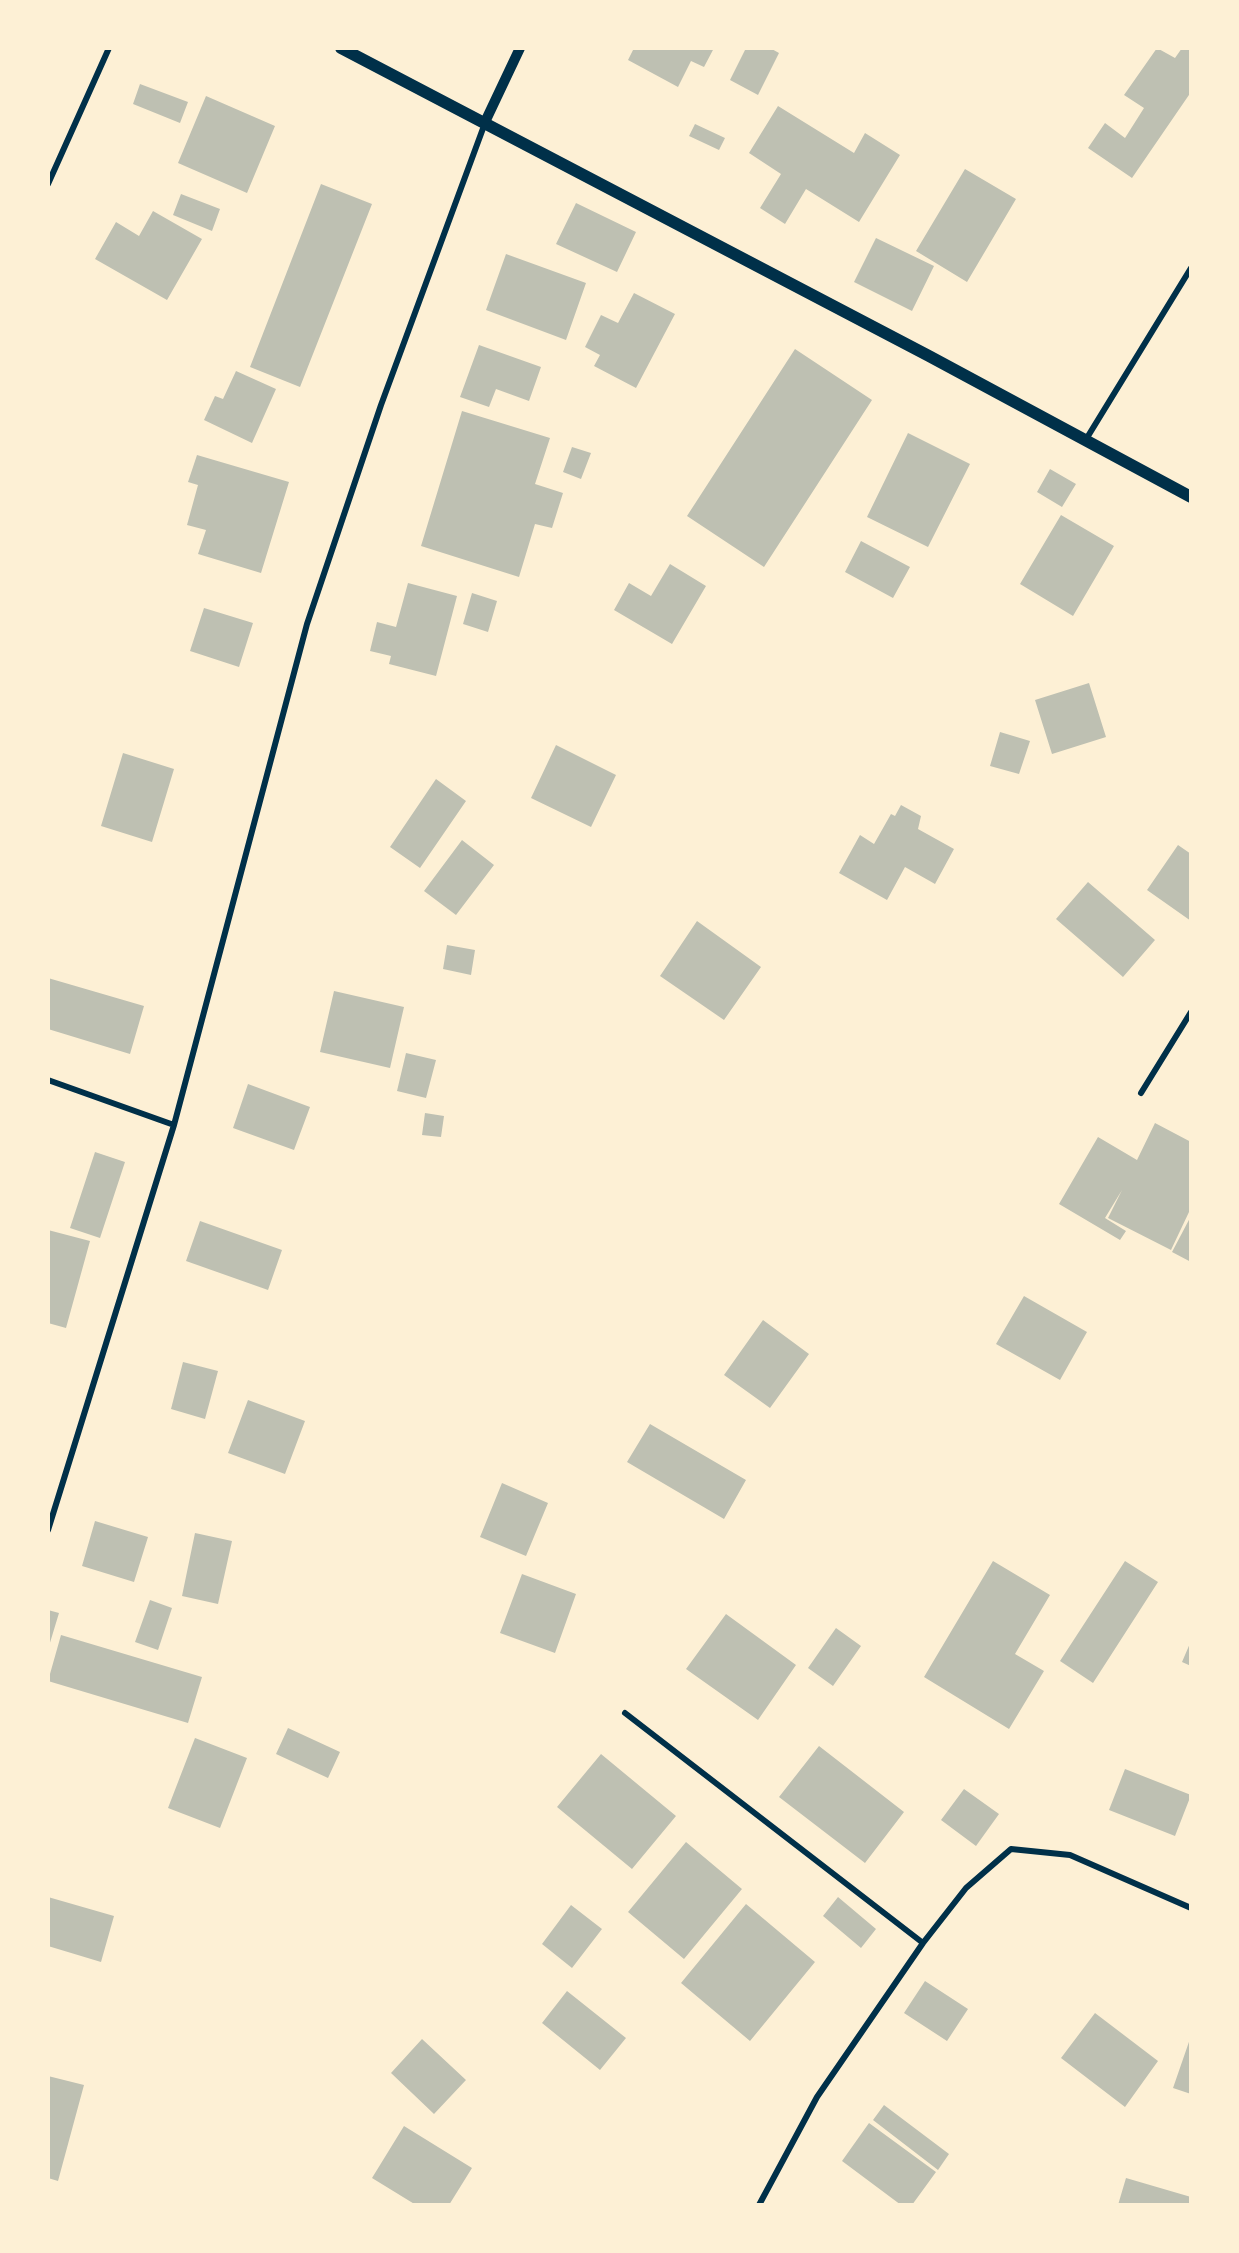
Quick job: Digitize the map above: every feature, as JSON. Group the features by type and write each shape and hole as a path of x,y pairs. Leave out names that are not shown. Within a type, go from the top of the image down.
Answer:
{"main road":[{"path":"340,48 485,122 1191,497"}],"street":[{"path":"48,183 109,48"},
{"path":"48,1530 174,1125 307,624 381,405 485,122 520,48"},
{"path":"1085,441 1191,268"},
{"path":"1141,1093 1191,1012"},
{"path":"48,1080 174,1125"},
{"path":"625,1713 923,1943"},
{"path":"759,2205 817,2097 923,1943 966,1888 1011,1849 1070,1854 1191,1908"}],"building":[{"path":"634,48 714,48 704,67 691,61 678,87 628,60"},
{"path":"746,48 770,48 779,53 758,95 730,80"},
{"path":"1157,48 1175,58 1182,48 1191,48 1191,92 1132,178 1088,148 1105,123 1125,138 1144,108 1124,95"},
{"path":"140,84 188,102 180,123 133,104"},
{"path":"206,96 275,126 247,193 178,163"},
{"path":"778,106 854,153 865,133 900,155 859,222 806,189 785,224 760,208 781,174 749,153"},
{"path":"695,124 725,138 719,150 689,136"},
{"path":"965,169 1016,199 967,282 916,251"},
{"path":"321,184 372,204 300,387 250,367"},
{"path":"181,194 220,209 212,231 173,215"},
{"path":"576,203 636,232 617,272 556,244"},
{"path":"153,211 202,239 167,300 95,259 116,222 139,236"},
{"path":"876,238 934,266 912,311 854,282"},
{"path":"506,254 586,283 566,340 486,310"},
{"path":"634,293 675,314 636,388 594,366 600,355 585,347 601,315 618,323"},
{"path":"479,345 541,367 529,401 496,389 489,407 460,397"},
{"path":"795,349 872,400 764,567 687,516"},
{"path":"236,371 276,389 252,443 204,420 215,396 223,399"},
{"path":"462,411 550,438 535,484 563,493 552,528 535,524 519,577 421,546"},
{"path":"908,433 970,464 928,547 867,517"},
{"path":"572,447 591,453 581,479 563,472"},
{"path":"197,455 289,482 261,573 198,554 206,530 187,525 198,485 188,482"},
{"path":"1050,469 1076,484 1062,507 1037,492"},
{"path":"1061,515 1114,546 1073,616 1020,584"},
{"path":"861,541 910,567 893,598 845,572"},
{"path":"670,564 706,586 672,644 614,610 629,583 651,596"},
{"path":"408,583 457,596 436,676 389,664 391,656 370,651 377,622 396,627"},
{"path":"472,593 497,601 488,632 463,624"},
{"path":"204,608 253,623 239,667 190,651"},
{"path":"1089,683 1106,737 1052,754 1035,700"},
{"path":"1000,732 1030,741 1019,774 990,766"},
{"path":"556,745 616,775 591,827 531,798"},
{"path":"123,753 174,769 152,842 101,826"},
{"path":"436,779 466,801 420,868 390,847"},
{"path":"901,805 921,816 918,829 954,849 935,884 905,867 887,900 839,873 860,835 874,844 891,814 895,816"},
{"path":"462,840 494,865 456,915 424,891"},
{"path":"1178,845 1191,854 1191,921 1147,890"},
{"path":"1088,882 1155,940 1123,977 1056,919"},
{"path":"697,921 761,967 724,1020 660,976"},
{"path":"447,945 475,950 471,975 443,969"},
{"path":"48,978 144,1006 130,1054 48,1029"},
{"path":"334,991 404,1007 390,1068 320,1052"},
{"path":"406,1053 436,1060 426,1098 397,1091"},
{"path":"248,1084 310,1107 294,1150 233,1128"},
{"path":"425,1113 444,1116 441,1137 422,1135"},
{"path":"1155,1123 1191,1142 1191,1214 1189,1212 1171,1250 1108,1218 1122,1190 1105,1218 1126,1231 1120,1240 1059,1204 1098,1137 1137,1160"},
{"path":"95,1152 125,1162 100,1238 70,1228"},
{"path":"1191,1216 1191,1262 1172,1252"},
{"path":"200,1221 282,1250 268,1290 186,1261"},
{"path":"48,1230 90,1241 66,1328 48,1323"},
{"path":"1024,1296 1087,1332 1060,1380 996,1344"},
{"path":"763,1320 809,1354 770,1408 724,1375"},
{"path":"183,1362 218,1371 205,1419 171,1409"},
{"path":"248,1400 305,1421 285,1474 228,1453"},
{"path":"650,1424 746,1480 724,1519 627,1462"},
{"path":"502,1483 548,1503 526,1556 480,1537"},
{"path":"95,1521 148,1537 134,1582 82,1566"},
{"path":"195,1533 232,1541 218,1604 182,1596"},
{"path":"993,1561 1050,1595 1015,1654 1044,1671 1009,1729 924,1677"},
{"path":"1125,1561 1158,1582 1093,1683 1060,1661"},
{"path":"522,1574 576,1594 555,1653 500,1633"},
{"path":"150,1600 172,1608 158,1650 135,1642"},
{"path":"48,1610 59,1613 49,1646 48,1646"},
{"path":"726,1614 796,1665 758,1720 686,1669"},
{"path":"836,1628 861,1646 833,1686 808,1668"},
{"path":"61,1635 202,1677 188,1723 48,1681"},
{"path":"1191,1641 1191,1666 1182,1662"},
{"path":"288,1728 340,1752 328,1778 276,1754"},
{"path":"195,1738 247,1758 220,1828 168,1808"},
{"path":"819,1746 904,1812 865,1863 779,1797"},
{"path":"601,1754 676,1816 632,1869 557,1807"},
{"path":"1125,1769 1191,1795 1175,1836 1109,1810"},
{"path":"964,1789 999,1814 976,1846 941,1820"},
{"path":"686,1842 742,1889 684,1959 628,1912"},
{"path":"48,1897 114,1916 101,1962 48,1946"},
{"path":"838,1897 876,1929 861,1948 823,1916"},
{"path":"746,1904 815,1962 750,2041 681,1983"},
{"path":"571,1905 602,1929 572,1968 542,1944"},
{"path":"925,1981 968,2009 947,2041 904,2013"},
{"path":"567,1991 626,2038 600,2070 542,2023"},
{"path":"1095,2013 1158,2061 1125,2107 1061,2058"},
{"path":"1191,2036 1191,2094 1173,2088"},
{"path":"422,2039 466,2080 434,2114 391,2073"},
{"path":"48,2076 84,2085 58,2181 48,2178"},
{"path":"884,2105 949,2154 938,2170 873,2120"},
{"path":"869,2123 936,2172 912,2205 901,2205 842,2161"},
{"path":"404,2126 472,2168 449,2205 416,2205 372,2178"},
{"path":"1126,2178 1191,2197 1191,2205 1118,2205"}]}
